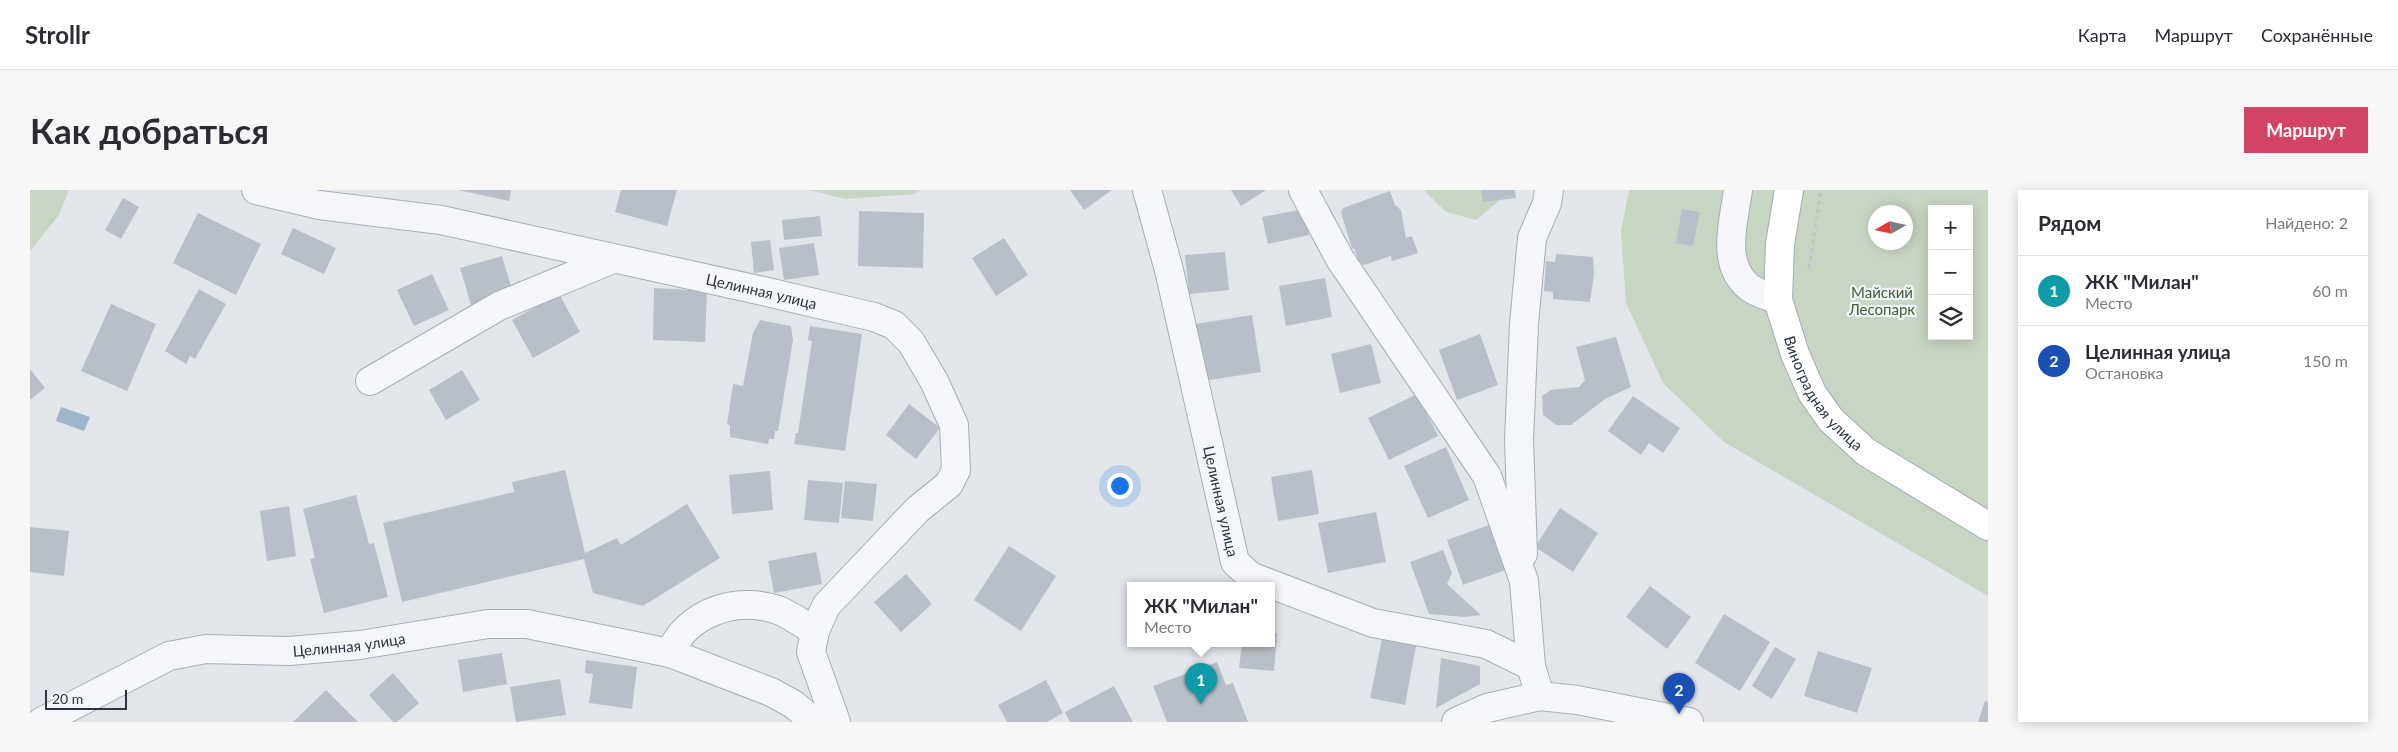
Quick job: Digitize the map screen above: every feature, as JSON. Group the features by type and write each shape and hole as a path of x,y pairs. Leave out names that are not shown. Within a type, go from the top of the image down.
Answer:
{"main road":[{"name":"Виноградная улица","path":"1789,190 1780,244 1778,300 1795,354 1812,393 1831,420 1866,452 1988,526"}],"street":[{"name":"Целинная улица","path":"256,190 319,205 441,220 874,317 894,326 911,342 934,381 954,425 956,470 949,484 917,510 826,606 815,631 811,652 836,722"},
{"name":"Целинная улица","path":"1147,190 1169,270 1235,562 1250,576 1266,582"},
{"path":"1304,190 1340,259 1486,476 1524,581"},
{"path":"1540,696 1531,666 1524,581 1519,440 1524,324 1532,238 1547,203 1549,190"},
{"path":"1738,190 1731,250 1735,270 1749,287 1778,300"},
{"path":"370,382 499,306 613,259"},
{"name":"Целинная улица","path":"1275,585 1364,619 1408,630 1486,644 1531,666"},
{"path":"670,653 676,638 691,623 712,611 745,605 778,610 815,631"},
{"name":"Целинная улица","path":"41,722 170,656 206,649 289,651 360,645 488,624 527,624 670,653 771,692 793,704 815,722"},
{"path":"1456,722 1487,708 1540,696 1577,700 1689,722"}],"path":[{"path":"1808,278 1821,190"}],"green space":[{"path":"30,190 69,190 59,215 30,251"},
{"path":"809,190 921,190 914,194 846,199"},
{"path":"1424,190 1501,190 1500,200 1476,220 1446,212"},
{"name":"Майский Лесопарк","path":"1629,190 1988,190 1988,596 1724,442 1663,383 1626,303 1621,231"}],"water":[{"path":"61,407 90,417 84,431 56,421"}],"building":[{"path":"458,190 511,190 509,201"},
{"path":"621,190 677,190 667,226 615,212"},
{"path":"1070,190 1112,190 1084,210"},
{"path":"1231,190 1266,190 1241,206"},
{"path":"1481,190 1515,190 1516,198 1483,202"},
{"path":"1390,191 1395,205 1401,210 1406,238 1412,236 1418,253 1392,261 1391,256 1364,265 1359,262 1354,248 1352,249 1341,212 1343,208"},
{"path":"123,198 139,207 121,239 105,230"},
{"path":"1304,209 1309,235 1268,244 1262,217"},
{"path":"1682,209 1700,212 1693,246 1676,243"},
{"path":"859,211 924,213 923,268 858,266"},
{"path":"198,213 261,244 236,295 173,263"},
{"path":"820,216 822,236 784,240 782,220"},
{"path":"293,228 336,248 324,274 281,254"},
{"path":"1004,238 1028,275 996,296 972,258"},
{"path":"770,240 774,270 754,273 751,242"},
{"path":"814,243 819,275 784,280 779,248"},
{"path":"1225,252 1229,290 1189,294 1185,255"},
{"path":"1556,254 1593,257 1594,274 1590,302 1553,299 1553,292 1544,291 1546,261 1555,262"},
{"path":"502,256 513,293 471,305 460,268"},
{"path":"432,274 449,310 414,326 397,290"},
{"path":"1325,278 1332,317 1286,326 1279,286"},
{"path":"654,288 707,291 705,342 653,340"},
{"path":"199,289 226,304 195,359 190,356 186,364 165,351"},
{"path":"559,294 580,332 533,358 512,320"},
{"path":"111,304 156,324 127,391 81,371"},
{"path":"1252,315 1261,372 1204,381 1195,324"},
{"path":"760,320 791,326 793,340 778,431 775,431 774,439 769,439 768,444 730,437 730,425 727,424 733,384 743,386 753,333"},
{"path":"810,326 862,334 845,451 794,444 796,433 798,433 812,341 808,340"},
{"path":"1480,334 1498,385 1457,400 1439,350"},
{"path":"1616,337 1631,387 1605,399 1571,425 1556,425 1543,415 1542,396 1551,390 1579,387 1585,380 1576,347"},
{"path":"1371,344 1381,383 1340,393 1331,354"},
{"path":"30,369 45,388 30,400"},
{"path":"462,370 480,400 446,420 429,390"},
{"path":"1417,394 1438,436 1389,460 1368,418"},
{"path":"1633,396 1680,428 1663,453 1649,443 1641,455 1608,431"},
{"path":"909,404 940,428 916,459 886,435"},
{"path":"1446,447 1469,500 1428,518 1404,466"},
{"path":"565,470 585,553 617,538 621,545 687,504 720,558 643,606 593,593 584,559 402,602 383,523 514,492 512,482"},
{"path":"1312,470 1319,514 1278,521 1271,477"},
{"path":"770,471 773,510 732,514 729,475"},
{"path":"808,480 843,483 839,523 804,520"},
{"path":"845,481 877,484 873,521 841,518"},
{"path":"356,495 369,544 374,543 388,597 324,613 310,559 315,558 303,509"},
{"path":"289,506 296,556 267,561 260,511"},
{"path":"1560,508 1598,533 1573,572 1535,547"},
{"path":"1376,512 1386,562 1328,573 1318,523"},
{"path":"1498,522 1514,567 1463,585 1447,540"},
{"path":"30,527 69,531 64,576 30,572"},
{"path":"1009,546 1056,576 1021,631 974,600"},
{"path":"1443,550 1452,573 1447,584 1481,615 1464,617 1429,614 1410,562"},
{"path":"816,552 822,584 774,593 768,561"},
{"path":"906,574 932,604 901,632 874,602"},
{"path":"1650,586 1691,617 1667,649 1626,617"},
{"path":"1724,614 1770,642 1740,691 1695,663"},
{"path":"1275,633 1277,633 1274,671 1239,668 1242,647 1275,647"},
{"path":"1382,639 1416,646 1405,705 1370,698"},
{"path":"1775,647 1796,659 1772,699 1752,686"},
{"path":"1818,651 1872,668 1857,713 1804,696"},
{"path":"502,653 507,684 463,692 458,660"},
{"path":"1441,658 1480,666 1480,684 1436,708"},
{"path":"586,660 637,667 632,709 589,703 593,674 585,673"},
{"path":"1217,662 1226,685 1233,683 1248,722 1167,722 1153,686"},
{"path":"393,673 419,703 397,722 393,722 369,695"},
{"path":"560,679 566,715 516,722 510,687"},
{"path":"1046,680 1063,713 1047,722 1007,722 998,705"},
{"path":"1114,686 1133,722 1070,722 1065,712"},
{"path":"326,690 358,722 293,722"},
{"path":"1985,701 1988,702 1988,722 1978,722"}],"place":[{"name":"ЖК \"Милан\"","path":"1201,704"},
{"name":"Целинная улица","path":"1679,714"}]}
